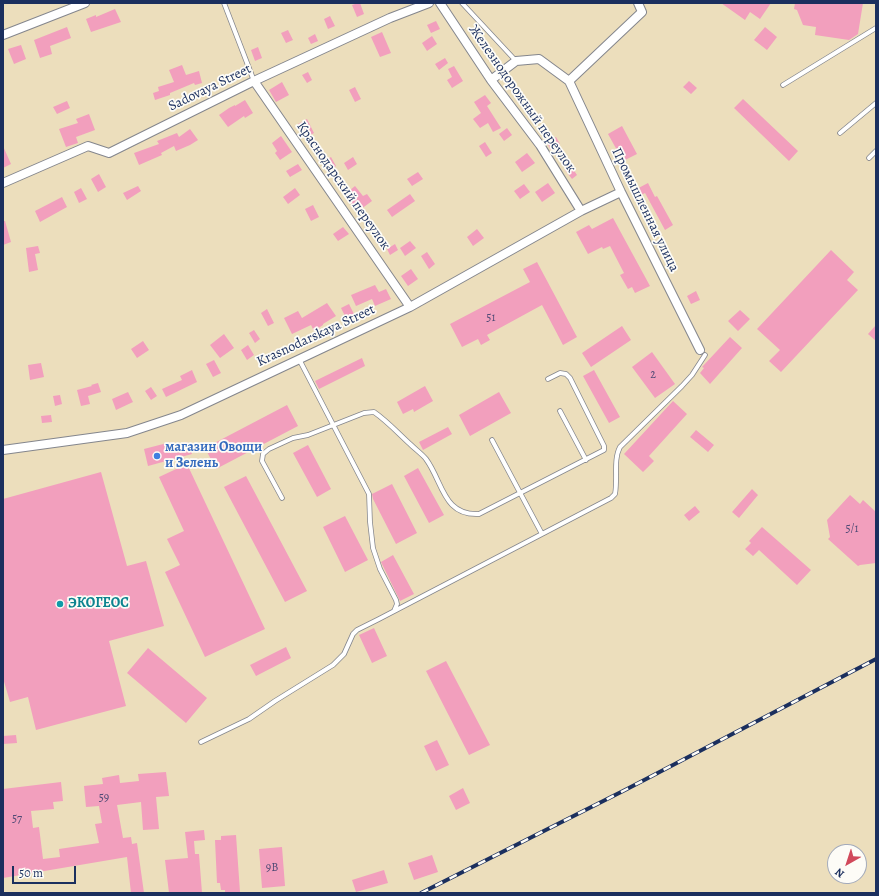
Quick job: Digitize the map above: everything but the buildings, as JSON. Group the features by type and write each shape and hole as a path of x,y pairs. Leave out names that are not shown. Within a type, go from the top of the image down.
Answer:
{"street":[{"path":"3,35 85,3"},
{"name":"Sadovaya Street","path":"3,183 88,146 109,153 254,81 390,18 429,3"},
{"name":"Железнодорожный переулок","path":"440,3 491,80 540,145 581,211"},
{"path":"491,80 516,61 539,59 569,81 642,12 638,3"},
{"name":"Краснодарский переулок","path":"254,81 410,307"},
{"name":"Промышленная улица","path":"569,81 621,192 702,352"},
{"name":"Krasnodarskaya Street","path":"3,450 127,433 181,414 410,307 581,211 621,192"}],"lane":[{"path":"224,3 254,81"},
{"path":"462,3 516,61"},
{"path":"783,84 876,28"},
{"path":"840,133 876,102"},
{"path":"869,158 876,151"},
{"path":"201,742 249,719 275,700 334,665 344,654 353,634 357,630 611,498 616,494 617,458 620,447 692,375 702,352"},
{"path":"299,359 368,494 373,548 380,569 396,600 397,604 394,612"},
{"path":"282,498 262,460 263,454 269,449 293,438 308,435 364,413 374,412 426,459 448,500 457,509 468,514 479,514 604,450 604,446 570,378 566,374 560,372 548,379"},
{"path":"560,411 586,460"},
{"path":"492,440 542,534"}],"railway":[{"path":"421,893 627,789 876,659"}],"place":[{"name":"магазин Овощи и Зелень","path":"157,456"},
{"name":"ЭКОГЕОС","path":"60,604"}]}
